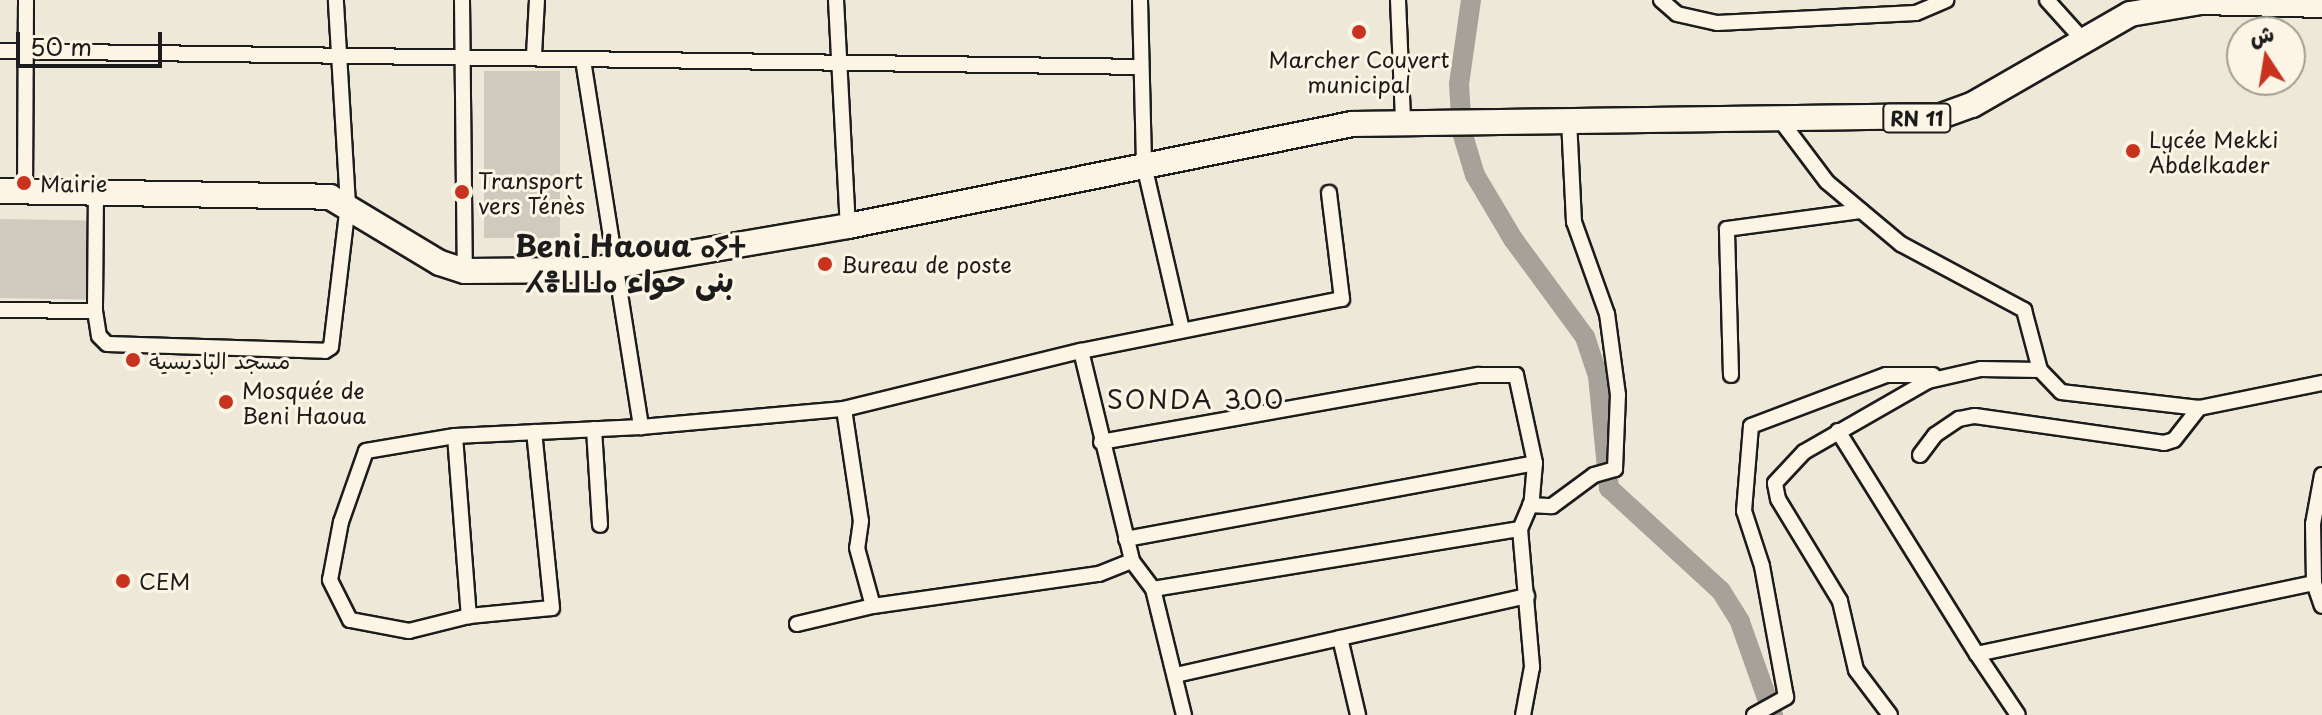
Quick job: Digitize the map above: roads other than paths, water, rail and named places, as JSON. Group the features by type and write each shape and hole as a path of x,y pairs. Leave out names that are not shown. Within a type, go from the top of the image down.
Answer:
{"main road":[{"name":"RN 11","path":"0,191 330,197 348,205 440,263 465,271 521,274 619,266 848,226 1352,124 1411,120 1781,121 1941,116 1972,105 2130,14 2163,4 2322,5"}],"street":[{"path":"25,192 26,0"},
{"path":"96,192 95,311 99,336 107,344 325,351 331,347 348,205 336,0"},
{"path":"462,0 465,271"},
{"path":"534,55 537,0"},
{"path":"836,0 848,226"},
{"path":"1140,0 1144,165 1182,330"},
{"path":"1398,0 1411,120"},
{"path":"1661,0 1677,14 1717,23 1916,13 1946,0"},
{"path":"2047,0 2083,40"},
{"path":"0,51 534,55 583,60 1140,67"},
{"path":"583,60 619,266 641,427"},
{"path":"1530,505 1552,506 1594,475 1615,469 1618,395 1607,314 1574,222 1569,120"},
{"path":"1781,121 1827,182 1901,244 2024,310 2040,370 2061,392 2199,408 2322,383"},
{"path":"534,432 552,608 469,616 409,631 350,620 330,580 341,522 366,451 455,436 534,432 594,429 641,427 844,409 1081,351 1342,299 1329,193"},
{"path":"1731,375 1727,229 1861,211"},
{"path":"0,310 95,311"},
{"path":"1081,351 1132,561 1153,589 1184,715"},
{"path":"1754,715 1786,697 1762,566 1744,511 1751,426 1886,375 1946,376 1981,369 2040,370"},
{"path":"1101,442 1478,375 1516,375 1535,463 1530,505 1520,529 1532,667 1523,715"},
{"path":"1890,715 1856,670 1840,601 1775,483 1804,452 1838,431 1946,376"},
{"path":"1920,455 1935,435 1975,416 2164,443 2174,440 2199,408"},
{"path":"844,409 861,521 857,548 873,606"},
{"path":"594,429 600,525"},
{"path":"1838,431 2018,715"},
{"path":"455,436 469,616"},
{"path":"1126,539 1535,463"},
{"path":"2322,475 2313,524 2314,583 2322,606"},
{"path":"1153,589 1520,529"},
{"path":"797,624 873,606 1099,574 1132,561"},
{"path":"1977,654 2314,583"},
{"path":"1176,675 1527,596"},
{"path":"1340,638 1358,715"}],"waterway":[{"path":"1471,0 1459,84 1462,132 1475,175 1513,239 1585,337 1598,376 1609,488 1721,591 1740,622 1773,715"}],"place":[{"name":"Marcher Couvert municipal","path":"1359,32"},
{"name":"Lycée Mekki Abdelkader","path":"2133,151"},
{"name":"Mairie","path":"24,183"},
{"name":"Transport vers Ténès","path":"462,192"},
{"name":"Bureau de poste","path":"825,264"},
{"name":"مسجد الباديسية","path":"133,360"},
{"name":"Mosquée de Beni Haoua","path":"226,402"},
{"name":"CEM","path":"123,581"}],"district":[{"name":"Beni Haoua ⴰⵢⵜ ⵃⴻⵡⵡⴰ بنى حواء","path":"630,262"},
{"name":"SONDA 300","path":"1196,399"}]}
